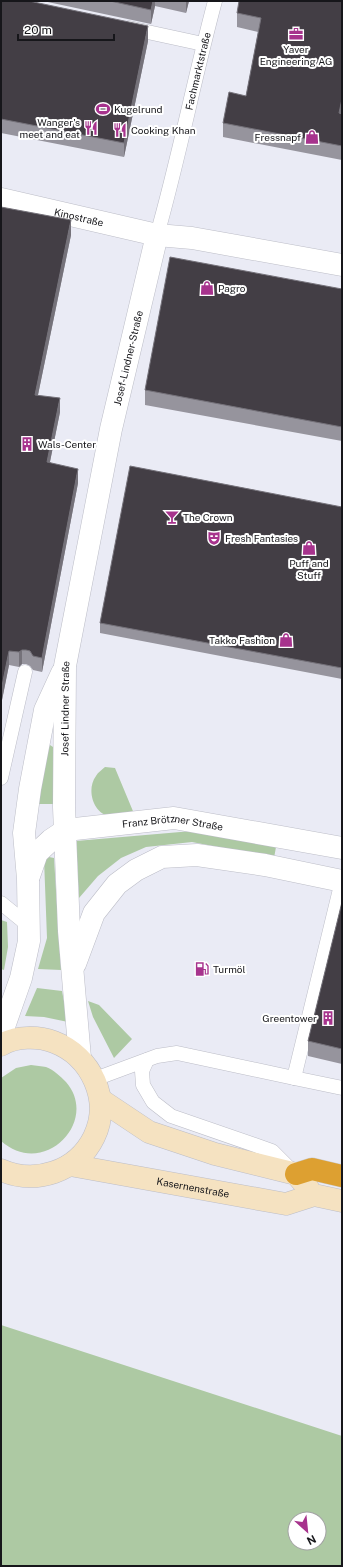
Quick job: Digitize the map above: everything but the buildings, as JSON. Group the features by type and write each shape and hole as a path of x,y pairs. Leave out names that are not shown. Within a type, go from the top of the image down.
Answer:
{"highway":[{"path":"296,1174 312,1169 342,1176"}],"main road":[{"path":"1,1045 25,1038 45,1039 64,1046 80,1058 89,1068 95,1079 101,1100 100,1118 94,1137 84,1152 70,1164 52,1174 32,1177 11,1174 1,1170"},
{"path":"101,1100 149,1132 215,1154 296,1174 314,1195 342,1202"},
{"name":"Kasernenstraße","path":"70,1164 286,1204 314,1195"}],"street":[{"name":"Kinostraße","path":"1,199 157,235"},
{"path":"157,235 192,238 342,265"},
{"name":"Josef-Lindner-Straße","path":"65,666 111,429 157,235"},
{"name":"Josef Lindner Straße","path":"65,666 64,807 69,931 80,1058"},
{"name":"Josef Lindner Straße","path":"1,1035 21,978 29,941 28,879 24,833 30,789 45,710 65,666"},
{"name":"Franz Brötzner Straße","path":"28,879 37,853 51,840 66,830 174,818 342,848"},
{"path":"73,969 94,913 103,901 117,884 136,870 162,857 197,855 265,865 342,881"}],"lane":[{"name":"Fachmarktstraße","path":"157,235 168,198 215,1"},
{"path":"119,26 204,44"},
{"path":"1,778 25,672"},
{"path":"294,1078 342,881"},
{"path":"1,903 28,924"},
{"path":"95,1079 157,1056 177,1053 342,1088"},
{"path":"147,1060 142,1071 143,1085 153,1102 171,1116 272,1150 296,1174"}],"green space":[{"path":"50,745 53,747 55,804 38,804 47,747"},
{"path":"105,767 115,768 135,816 110,816 99,811 95,806 92,794 93,781 98,773"},
{"path":"192,831 276,847 274,858 192,842 146,847 121,858 98,876 79,898 76,841"},
{"path":"49,857 54,858 61,970 38,969 47,938 44,859"},
{"path":"1,920 7,922 8,947 4,970 1,969"},
{"path":"37,988 62,991 68,1022 44,1017 25,1016"},
{"path":"88,1001 99,1005 132,1039 114,1058 93,1017"},
{"path":"31,1065 49,1068 57,1073 66,1082 75,1097 76,1113 72,1128 62,1140 49,1149 34,1153 18,1151 1,1141 1,1078 16,1068"},
{"path":"1,1325 342,1436 342,1566 1,1566"}],"place":[{"name":"Yaver Engineering AG","path":"296,34"},
{"name":"Kugelrund","path":"103,109"},
{"name":"Wanger's meet and eat","path":"91,128"},
{"name":"Cooking Khan","path":"120,130"},
{"name":"Fressnapf","path":"312,137"},
{"name":"Pagro","path":"207,288"},
{"name":"Wals-Center","path":"27,444"},
{"name":"The Crown","path":"172,517"},
{"name":"Fresh Fantasies","path":"214,538"},
{"name":"Puff and Stuff","path":"309,548"},
{"name":"Takko Fashion","path":"286,640"},
{"name":"Turmöl","path":"202,969"},
{"name":"Greentower","path":"328,1018"}]}
